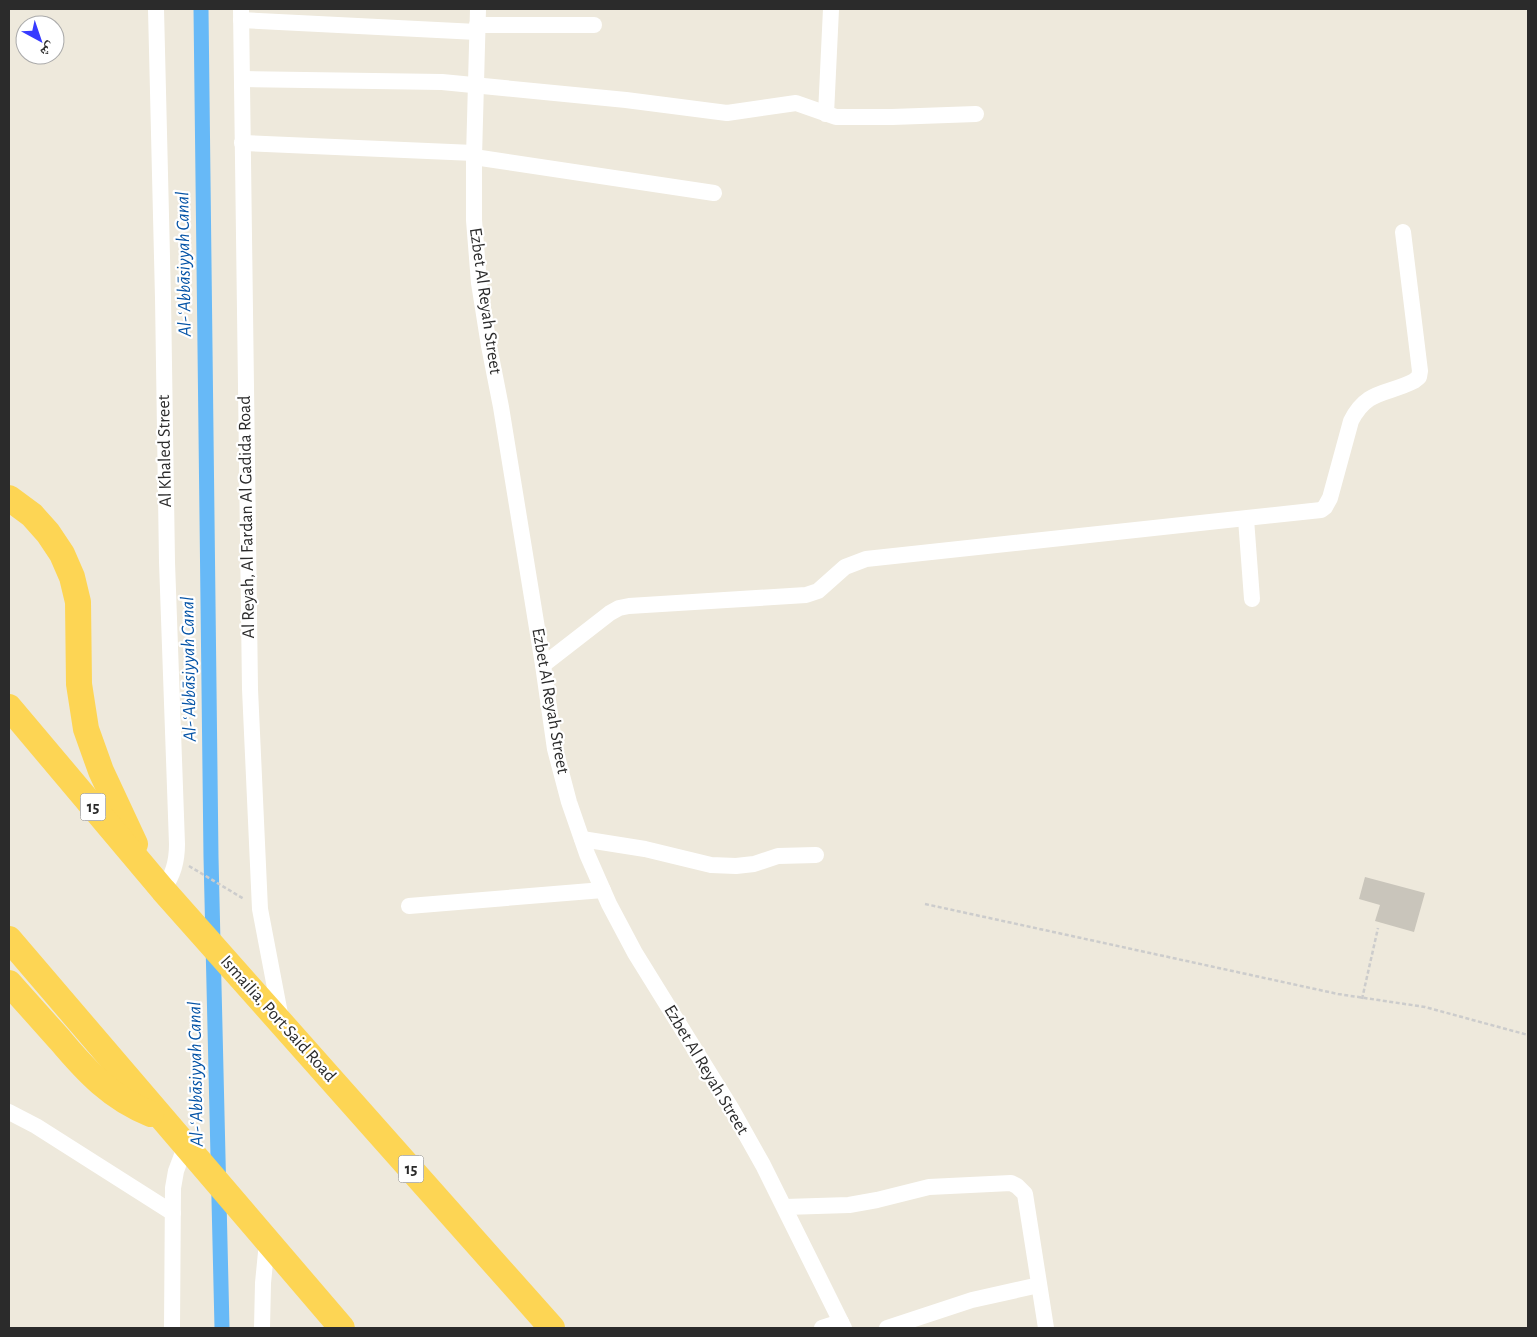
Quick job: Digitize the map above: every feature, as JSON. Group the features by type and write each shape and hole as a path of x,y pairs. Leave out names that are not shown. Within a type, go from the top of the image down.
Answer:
{"highway":[{"path":"9,498 32,515 48,533 62,554 72,577 78,602 79,684 86,729 102,771 146,870"},
{"name":"Ismailia, Port Said Road","path":"9,707 170,899 552,1328"},
{"path":"9,939 342,1328"},
{"path":"9,983 80,1064 103,1086 130,1104 161,1118"}],"street":[{"name":"Al Khaled Street","path":"156,9 167,562 177,844 177,858 170,899"},
{"name":"Ezbet Al Reyah Street","path":"478,9 474,220 479,283 501,407 555,749 569,802 603,890 635,953 731,1108 785,1207 843,1325"},
{"path":"826,114 831,9"},
{"path":"241,15 477,29 594,25"},
{"name":"Al Reyah, Al Fardan Al Gadida Road","path":"241,15 250,689 260,909 275,1016"},
{"path":"242,79 442,82 626,100 727,113 796,103 836,116 875,117 976,114"},
{"path":"242,143 474,155 714,193"},
{"path":"543,665 610,613 629,606 806,595 818,591 845,567 866,559 1316,512 1325,507 1330,498 1348,430 1355,412 1366,400 1407,385 1419,377 1420,365 1403,232"},
{"path":"1246,519 1252,599"},
{"path":"582,839 645,849 712,866 754,864 778,856 816,855"},
{"path":"409,906 603,890"},
{"path":"9,1112 36,1126 173,1213"},
{"path":"172,1328 173,1188 176,1171 186,1147"},
{"path":"785,1207 849,1205 929,1187 1010,1182 1025,1194 1046,1328"},
{"path":"259,1233 263,1283 262,1328"},
{"path":"887,1328 972,1300 1039,1285"},
{"path":"822,1328 843,1325"}],"path":[{"path":"186,864 245,899"},
{"path":"925,904 1362,999 1425,1007 1528,1035"},
{"path":"1362,999 1378,928"}],"building":[{"path":"1365,877 1425,893 1414,932 1375,921 1380,905 1359,899"}],"waterway":[{"name":"Al-ʿAbbāsiyyah Canal","path":"201,9 211,857 222,1328"}]}
